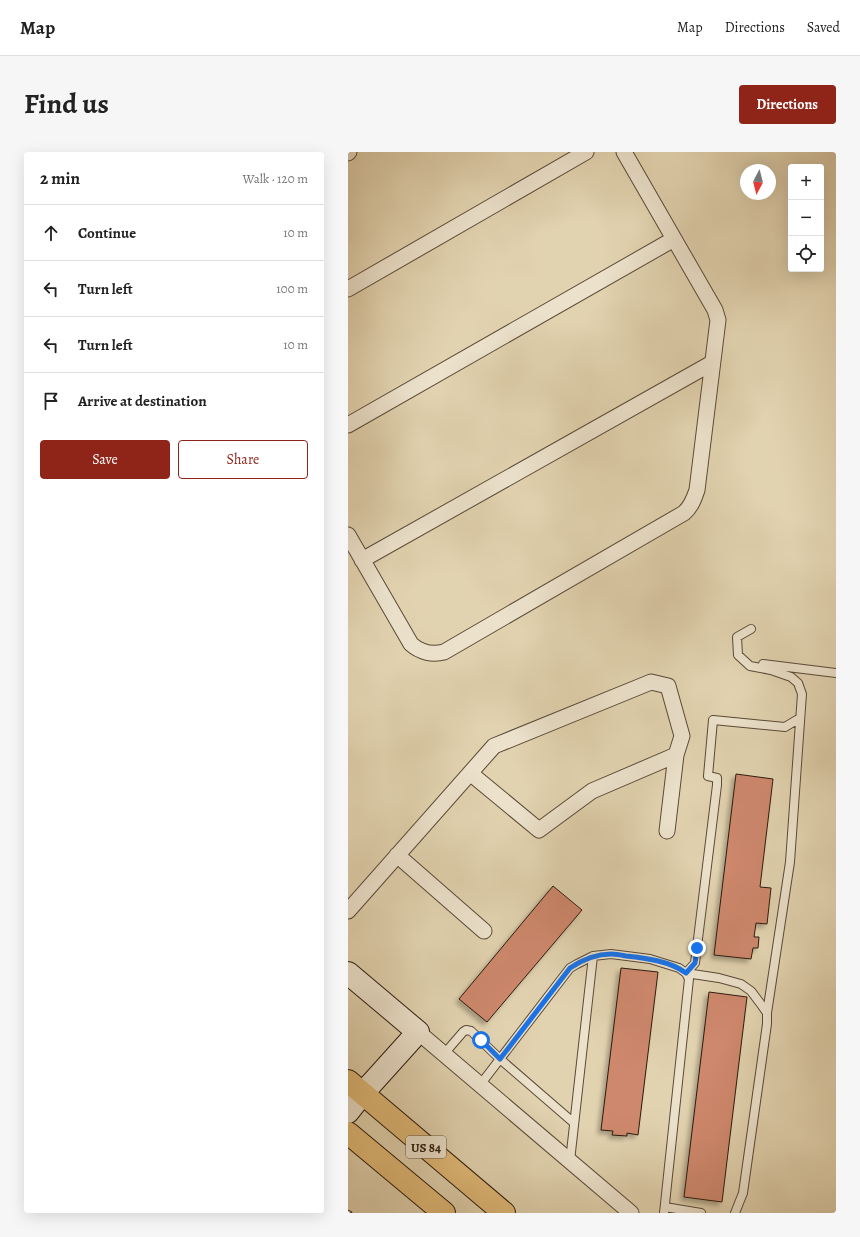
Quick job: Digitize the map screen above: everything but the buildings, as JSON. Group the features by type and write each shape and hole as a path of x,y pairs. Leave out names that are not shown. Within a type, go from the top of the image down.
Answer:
{"highway":[{"name":"US 84","path":"355,1087 504,1213"},
{"name":"US 84","path":"348,1133 444,1213"}],"street":[{"path":"348,289 586,152"},
{"path":"348,535 411,644 415,648 434,654 444,652 689,509 697,490 718,320 715,310 624,152"},
{"path":"348,425 674,239"},
{"path":"362,560 712,364"},
{"path":"348,911 494,746 651,682 668,686 682,736 676,755 667,831"},
{"path":"470,773 538,830 592,791 676,755"},
{"path":"397,855 484,931"},
{"path":"348,973 631,1213"},
{"path":"348,1112 355,1087 418,1032"}],"lane":[{"path":"735,1213 743,1193 767,1024 767,1013 790,862 802,694 798,682 791,677 778,672 750,666 738,655 737,637 751,629"},
{"path":"746,662 836,673"},
{"path":"686,973 695,963 717,785 717,778 708,776 713,720 785,727 800,718"},
{"path":"480,1085 570,968 593,956 611,954 650,959 679,968 686,973 719,978 741,984 751,991 767,1013"},
{"path":"570,1161 593,956"},
{"path":"686,973 689,979 664,1210 701,1213"},
{"path":"444,1054 463,1032 466,1030 471,1031 500,1059 574,1123"}],"route":[{"path":"481,1040 500,1059 570,968 593,956 611,954 650,959 679,968 686,973 695,963 697,948"}]}
